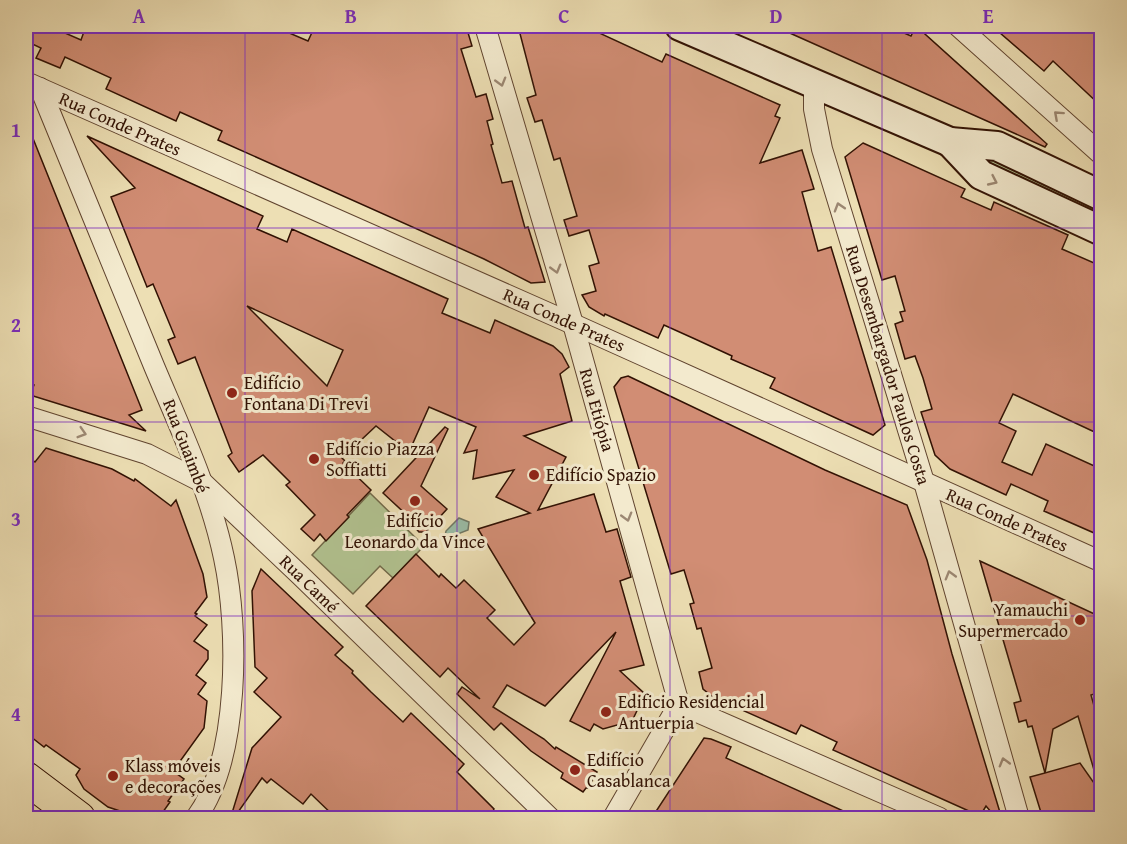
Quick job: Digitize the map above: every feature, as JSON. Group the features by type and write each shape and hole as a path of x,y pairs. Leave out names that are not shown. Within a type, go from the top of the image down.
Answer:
{"main road":[{"path":"680,26 950,142 997,146 1101,196"},
{"path":"950,142 981,175 1101,231"},
{"path":"26,778 79,819"}],"street":[{"name":"Rua Etiópia","path":"485,26 573,324 679,704"},
{"path":"958,26 1101,155"},
{"name":"Rua Desembargador Paulos Costa","path":"814,83 814,109 822,149 924,482 1020,819"},
{"name":"Rua Conde Prates","path":"33,85 573,324 1101,562"},
{"name":"Rua Guaimbé","path":"33,85 202,482 224,558 229,595 232,685 227,731 218,769 204,807 196,819"},
{"name":"Rua Camé","path":"26,416 147,454 202,482 550,819"},
{"path":"613,819 679,704 940,819"}],"shaded area":[{"path":"990,159 1101,211 1101,215 988,162"},
{"path":"370,493 424,546 393,578 380,566 353,594 312,555"},
{"path":"459,518 469,522 468,530 460,533 456,540 447,540 446,531"}],"building":[{"path":"26,26 49,26 81,40 86,26 273,26 308,41 315,26 466,26 472,46 461,49 476,97 486,94 493,119 487,121 493,144 491,145 502,183 512,181 525,228 528,227 545,282 531,283 484,259 218,140 222,131 180,112 176,121 106,89 111,78 65,57 60,68 36,58 41,48 26,41"},
{"path":"518,26 600,26 597,32 662,62 666,54 780,105 775,116 780,118 760,163 802,150 814,189 802,192 818,251 831,247 885,425 873,435 770,388 775,378 731,359 732,356 664,325 658,338 605,314 604,316 589,307 582,295 596,291 589,266 599,263 589,230 569,236 564,220 577,216 560,158 554,160 542,120 535,122 527,98 536,95"},
{"path":"774,26 888,26 911,36 916,26 1047,144 1045,147"},
{"path":"992,26 1090,26 1101,36 1101,106 1053,61 1044,71"},
{"path":"26,121 142,410 129,415 146,431 30,395 34,385 26,382 26,341 31,323 26,319"},
{"path":"87,136 263,216 257,229 287,242 292,229 448,299 442,313 490,333 495,320 553,346 562,354 569,367 560,374 572,421 524,436 566,457 538,510 594,494 606,532 617,529 631,577 620,581 644,665 620,671 645,694 632,721 625,722 622,727 617,725 603,729 594,724 590,731 570,721 616,632 545,706 507,685 493,707 544,739 555,749 556,747 597,772 588,788 583,792 561,778 563,773 531,751 501,723 494,730 457,694 462,687 480,699 448,668 440,677 366,606 416,554 439,577 441,574 456,588 464,580 495,610 487,618 514,645 535,623 478,529 530,513 496,497 514,470 473,479 477,450 464,453 476,427 429,407 409,452 376,426 342,458 345,461 343,463 371,490 326,541 320,534 314,541 301,529 315,515 286,485 290,482 263,455 239,472 228,456 232,453 195,357 178,364 168,340 175,337 153,284 147,287 111,197 135,188","holes":["247,306 343,350 327,386"]},
{"path":"863,143 965,189 961,197 991,210 994,202 1068,235 1062,249 1101,266 1101,435 1013,394 999,423 1016,431 1002,462 1032,475 1046,444 1101,469 1101,536 1044,511 1048,501 1011,484 1006,495 950,469 935,455 921,412 932,409 923,378 915,356 905,359 895,324 903,321 900,312 905,311 895,276 882,280 845,157"},
{"path":"628,376 825,470 907,505 927,560 952,654 1002,819 997,819 986,806 980,816 833,750 837,742 801,725 796,734 713,697 703,689 699,672 712,668 701,628 697,629 690,604 694,603 684,570 671,574 614,387 621,378"},
{"name":"Edifício Leonardo da Vince","path":"445,427 448,429 421,486 447,509 426,532 419,532 411,523 411,519 383,493"},
{"path":"46,448 112,469 134,481 135,479 171,506 176,500 203,574 207,597 195,616 207,625 194,641 208,651 208,659 196,675 206,683 198,694 207,701 204,728 173,771 184,779 158,819 144,819 108,807 84,789 76,775 80,769 26,733 26,455 35,462"},
{"path":"980,561 1101,617 1101,692 1091,695 1101,731 1101,779 1097,780 1078,716 1053,729 1045,773 1032,726 1028,727 1026,720 1019,722 1014,703 1021,701"},
{"path":"261,569 343,647 335,655 371,692 403,722 411,713 464,764 457,772 494,809 493,811 500,819 337,819 311,794 303,804 271,779 267,783 262,778 236,815 232,813 252,748 281,717 254,692 267,678 255,667 252,591"},
{"path":"704,738 731,747 726,758 861,819 651,819"},
{"path":"1080,763 1101,793 1101,819 1043,819 1030,777"}],"place":[{"name":"Edifício Fontana Di Trevi","path":"232,393"},
{"name":"Edifício Piazza Soffiatti","path":"314,459"},
{"name":"Edifício Spazio","path":"534,475"},
{"name":"Edifício Leonardo da Vince","path":"415,501"},
{"name":"Yamauchi Supermercado","path":"1080,620"},
{"name":"Edificio Residencial Antuerpia","path":"606,712"},
{"name":"Edifício Casablanca","path":"575,770"},
{"name":"Klass móveis e decorações","path":"113,776"}]}
